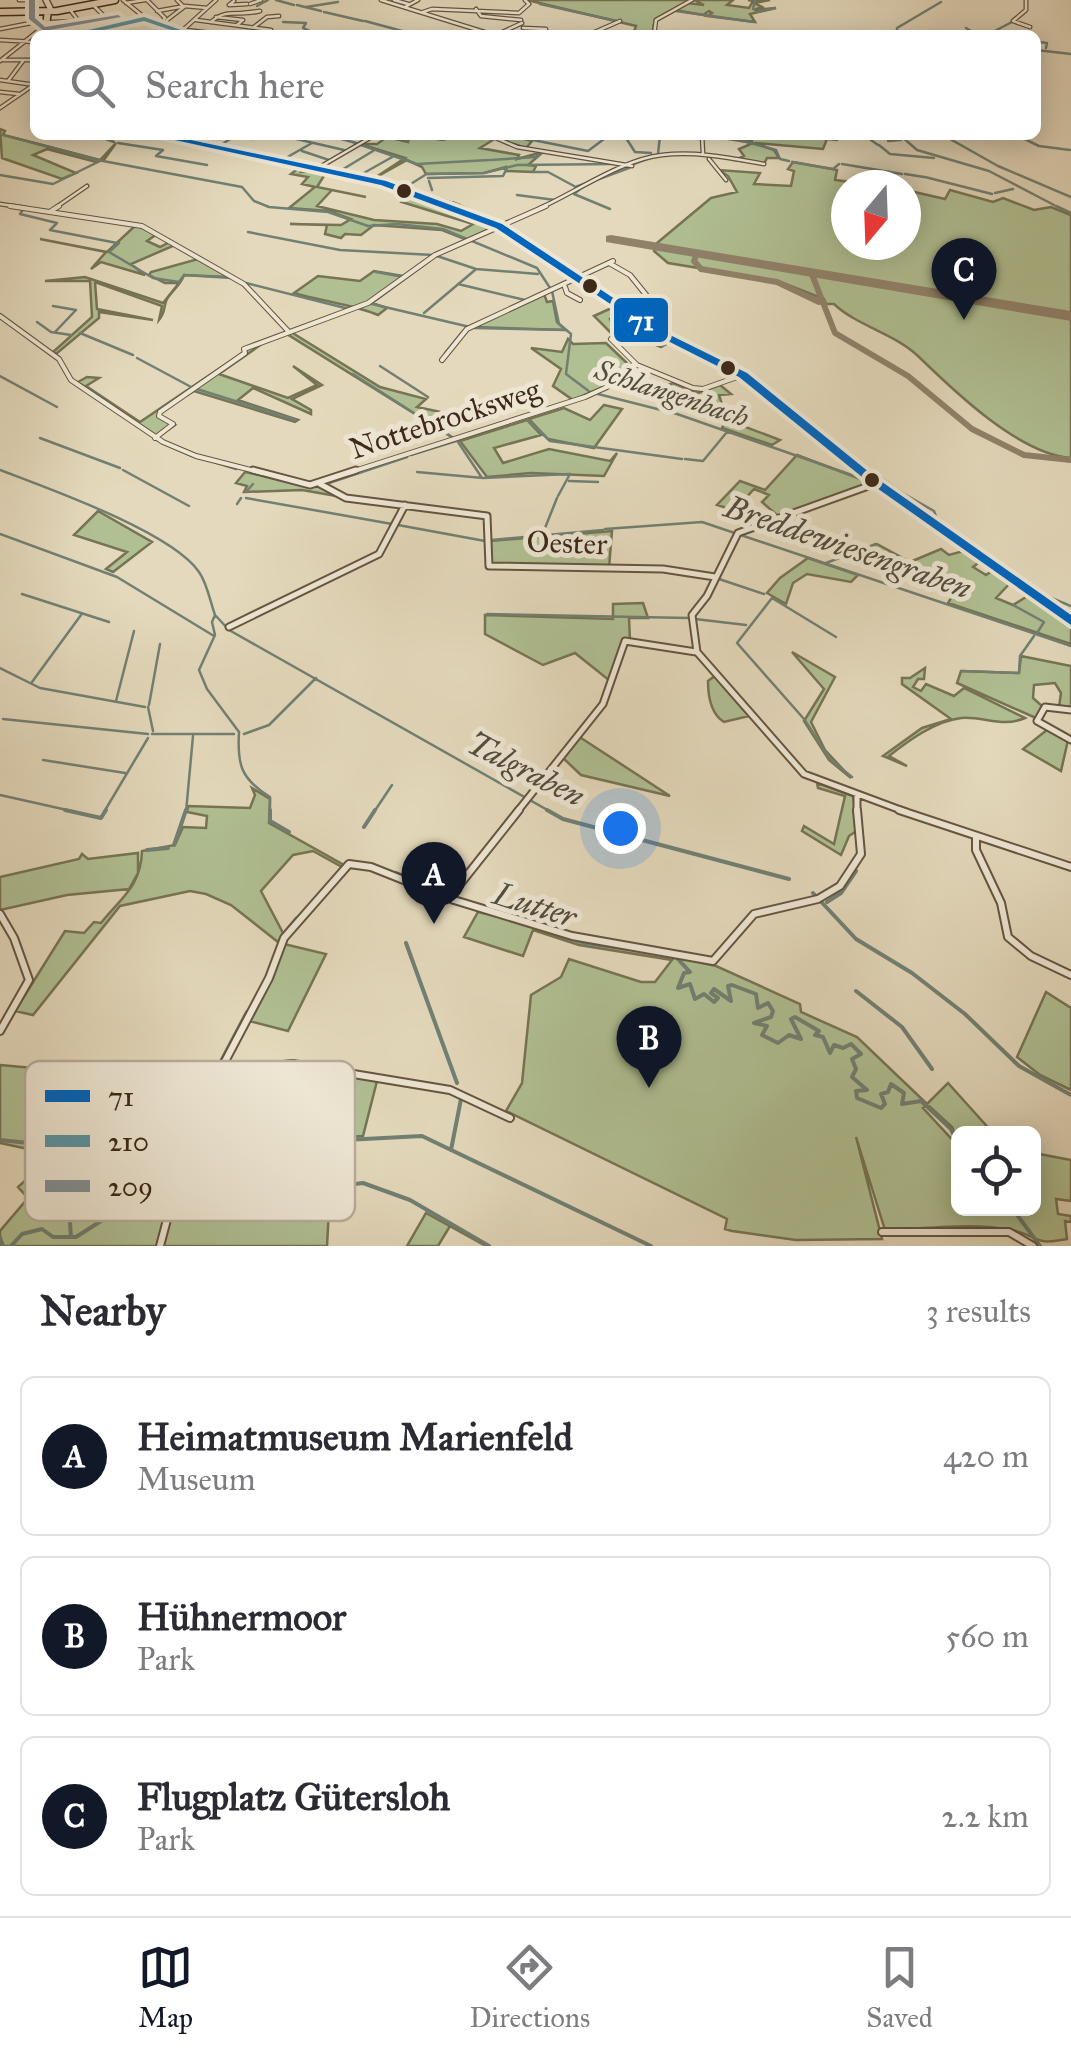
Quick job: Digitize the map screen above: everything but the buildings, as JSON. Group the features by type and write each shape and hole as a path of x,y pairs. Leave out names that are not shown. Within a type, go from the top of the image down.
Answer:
{"main road":[{"path":"0,12 113,0"},
{"path":"50,7 45,23 50,30"},
{"path":"181,140 318,168 422,195 499,226 674,342 739,375 874,481 1071,621"}],"street":[{"path":"19,0 30,0 19,24"},
{"path":"124,2 146,0 165,21"},
{"path":"177,0 184,6"},
{"path":"181,30 216,0"},
{"path":"248,3 235,1 229,5 248,3 261,0"},
{"path":"381,0 479,30"},
{"path":"398,0 406,6"},
{"path":"406,6 417,0 430,4"},
{"path":"422,12 432,8 519,13 530,3 526,0"},
{"path":"655,30 656,20 692,0"},
{"path":"1026,0 1026,10 1013,21 1030,27"},
{"path":"124,2 144,19 172,30"},
{"path":"94,6 117,30"},
{"path":"158,11 184,6 207,8"},
{"path":"158,25 184,6"},
{"path":"476,9 481,16 546,30"},
{"path":"211,22 224,10 242,13"},
{"path":"71,11 82,30"},
{"path":"519,13 524,30"},
{"path":"254,28 275,15"},
{"path":"216,16 243,20 237,25"},
{"path":"96,30 144,19"},
{"path":"196,20 271,30"},
{"path":"0,29 76,21"},
{"path":"262,21 270,22 263,28"},
{"path":"606,30 620,21"},
{"path":"507,30 522,24"},
{"path":"1,60 30,36"},
{"path":"0,40 30,42"},
{"path":"1,60 30,60"},
{"path":"8,82 22,61"},
{"path":"1,77 8,82 30,84"},
{"path":"1,107 30,88"},
{"path":"0,92 22,94"},
{"path":"318,168 366,140"},
{"path":"500,140 514,146 633,166"},
{"path":"703,140 705,155 726,180"},
{"path":"155,438 173,424 159,416 162,411 244,353 244,348 368,304 435,256 578,191 585,184 658,155 705,155 764,164"},
{"path":"51,211 87,186"},
{"path":"0,204 136,224 157,233 244,284 290,332"},
{"path":"442,360 467,329 612,263 631,276 647,296 631,304"},
{"path":"565,286 567,293 580,300"},
{"name":"Nottebrocksweg","path":"0,316 59,359 71,380 155,438 196,456 272,477 320,484 347,498"},
{"path":"611,339 634,364 698,389 739,375"},
{"name":"Nottebrocksweg","path":"320,484 595,393 634,364"},
{"path":"874,481 739,533 692,618 697,652 797,769 856,796 1071,867"},
{"name":"Oester","path":"347,498 488,516 489,566 664,570 715,578"},
{"path":"229,627 379,554 405,505"},
{"path":"449,898 605,702 624,641 697,652"},
{"path":"1071,710 1045,707 1037,721 1071,740"},
{"path":"223,1061 269,978 284,938 348,866 389,873 449,898 586,939 638,945 708,961 717,959 738,927 752,915 780,905 814,902 839,890 861,857 856,796"},
{"path":"976,837 976,850 1002,903 1008,937 1031,956 1071,975"},
{"path":"0,914 30,980 0,1030"},
{"path":"355,1074 450,1090 510,1118"},
{"path":"160,1246 166,1221"},
{"path":"882,1232 1008,1232 1033,1246"}],"green space":[{"path":"527,0 690,0 655,19 653,30 635,30 636,26"},
{"path":"694,0 733,0 727,5 749,8 753,1 748,0 770,0 754,3 762,7 754,10 776,8 750,14 755,22 707,16 712,13 709,11 703,15 675,10 687,3 704,5"},
{"path":"0,129 5,131 3,135 100,160 116,143 104,160 96,162 47,149 33,155 76,173 62,179 2,158"},
{"path":"383,140 493,140 480,148 519,155 517,159 543,152 528,165 536,166 533,172 506,171 506,167 484,173 426,174 422,167 407,160 373,179 405,158 360,144"},
{"path":"502,140 532,141 526,148"},
{"path":"735,140 827,140 823,149 755,143 774,150 779,158 767,158 764,164 735,160 744,156 739,149 753,143"},
{"path":"793,162 837,170 831,170 831,260 921,260 921,193 945,199 950,190 993,202 1003,198 1034,210 1051,207 1071,215 1071,458 1051,454 1009,433 969,403 910,349 834,304 826,304 824,299 778,281 668,263 654,251 657,243 711,198 737,192 728,176 719,170 760,173 754,184 791,186 794,171 788,169"},
{"path":"305,167 301,172 327,171 317,187 332,190 317,206 374,220 437,224 461,231 473,224 402,202 414,194 493,227 467,240 442,230 374,225 361,235 345,234 341,238 325,234 327,225 290,224 341,225 351,219 329,211 289,208 315,187 302,184 308,177 291,174"},
{"path":"136,225 157,234 147,241 160,247 170,242 175,245 131,264 145,275 101,262 91,269 106,252 40,239 107,252"},
{"path":"436,256 372,303 387,308 378,315 294,293 318,276 360,281 374,271 403,276"},
{"path":"198,259 229,277 184,275 179,284 167,299 159,320 162,306 95,282 97,309 153,320 99,312 99,318 56,354 53,352 92,317 90,281 45,281 85,277 163,303 179,283 165,283 149,275 151,272"},
{"path":"544,294 547,302 553,301 557,322 566,330 473,327"},
{"path":"616,306 620,315 610,319 612,323 633,318 670,342 661,347 635,336 613,335 594,316"},
{"path":"291,332 380,387 426,399 417,407 441,412 432,424 455,439 287,334"},
{"path":"568,339 573,344 606,343 630,366 606,386 573,400 553,386 561,369 531,348 562,352"},
{"path":"254,345 259,346 219,374 288,398 317,385 293,366 322,385 292,399 311,410 311,414 253,388 238,400 298,420 194,391 159,412 160,418 175,425 158,437 78,382 87,377 99,378 86,386 140,422"},
{"path":"673,383 698,393 720,385 731,394 719,395 727,420 780,440 772,445 722,428 726,420 691,405 665,386"},
{"path":"604,405 622,409 594,448 548,439 529,419 564,408 590,420"},
{"path":"527,420 541,435 494,448 503,463 549,449 610,461 617,453 604,476 531,473 487,477 460,441"},
{"path":"797,455 871,483 778,516 762,502 769,495 754,489 744,500 753,507 750,512 769,519 766,520 717,505 740,481 765,490"},
{"path":"245,472 320,487 342,497 302,490 244,492 247,486 236,483"},
{"path":"98,511 152,542 113,572 106,569 127,552 74,535"},
{"path":"612,531 609,568 490,563 490,541"},
{"path":"877,544 910,562 941,549 949,555 967,550 982,560 973,567 986,575 995,569 1012,581 996,598 1013,605 1031,594 1071,624 1071,644 948,603 956,590 849,554"},
{"path":"808,558 858,575 851,582 807,574 793,583 786,604 767,593 780,578"},
{"path":"643,603 648,618 629,618 630,641 624,640 610,681 575,653 543,665 485,634 485,615 613,619 613,604"},
{"path":"792,652 835,677 811,722 825,750 851,778 829,760 804,721 824,689"},
{"path":"1021,656 1071,666 1071,709 1059,707 1061,693 1055,683 1034,685 1033,698 1042,706 1036,718 957,683 961,671 1019,673"},
{"path":"925,668 924,679 918,679 913,687 921,691 926,684 954,696 964,688 1025,718 1009,722 951,720 922,732 889,756 907,766 883,756 922,728 951,719 902,684 902,678 910,678"},
{"path":"715,676 749,716 724,722 720,719 709,693 708,681"},
{"path":"1048,729 1068,740 1061,771 1023,749"},
{"path":"578,736 670,796 581,775 562,757"},
{"path":"817,783 853,796 858,830 849,836 841,855 802,831 804,826 834,844 845,796 818,788"},
{"path":"252,788 270,799 269,823 344,865 313,851 293,855 261,891 283,933 278,942 231,905 206,894 190,891 120,906 33,1015 15,1011 65,931 84,933 94,922 101,923 123,898 138,873 142,851 175,845 183,827 206,828 207,816 187,812 188,806 250,808 255,795"},
{"path":"138,853 138,873 129,889 67,895 0,910 0,877 79,859 82,854 88,859"},
{"path":"478,912 716,966 800,1004 801,1012 857,1037 927,1104 948,1083 987,1126 951,1126 928,1105 923,1108 951,1138 951,1216 1041,1216 1041,1154 1071,1160 1071,1201 1056,1199 1058,1214 1071,1216 1071,1222 1065,1221 1067,1239 1042,1241 1021,1232 981,1226 885,1230 856,1137 882,1239 796,1240 725,1229 727,1219 506,1111 522,1083 531,995 561,977 569,959 641,982 655,982 672,960 579,945 533,930 523,956 464,937"},
{"path":"284,944 326,954 288,1031 249,1021"},
{"path":"1046,992 1071,1008 1071,1090 1040,1075 1017,1057"},
{"path":"0,1065 25,1067 25,1148 0,1143"},
{"path":"355,1076 377,1081 363,1136 355,1137"},
{"path":"25,1202 25,1221 164,1221 158,1246 0,1246 0,1231"},
{"path":"426,1213 450,1226 438,1246 407,1246"},
{"path":"168,1221 328,1221 327,1246 163,1246"}],"waterway":[{"path":"257,6 268,0"},
{"path":"276,0 294,5"},
{"path":"753,9 755,0"},
{"path":"306,7 338,2"},
{"path":"897,30 941,2"},
{"path":"540,4 617,21"},
{"path":"297,5 321,11"},
{"path":"757,12 775,8"},
{"path":"676,11 754,22"},
{"path":"324,12 363,21"},
{"path":"365,21 398,30"},
{"path":"283,22 306,23 303,28 307,30"},
{"path":"997,30 1012,22"},
{"path":"1041,42 1047,43 1046,48"},
{"path":"1041,51 1071,54"},
{"name":"Schlangenbach","path":"0,134 103,161 242,187 254,201 269,207 328,212 368,226 397,224 443,229 537,268 552,291 559,324 571,334 566,374 590,392"},
{"path":"109,140 114,142"},
{"path":"217,147 229,140"},
{"path":"301,140 344,150"},
{"path":"345,140 356,143"},
{"path":"533,140 588,151 603,140"},
{"path":"627,140 635,152 651,153"},
{"path":"658,154 660,140"},
{"path":"739,140 776,150 780,159 789,161"},
{"path":"871,140 878,145"},
{"path":"888,141 901,140"},
{"path":"906,140 917,150 989,171 1054,205"},
{"path":"952,140 998,166 1071,197"},
{"path":"1026,140 1039,146 1070,150"},
{"path":"118,143 163,150 156,156 207,165"},
{"path":"284,159 312,143"},
{"path":"361,145 394,156"},
{"path":"879,145 890,154 934,158"},
{"path":"302,151 329,160"},
{"path":"340,171 373,151"},
{"path":"491,160 536,157 542,152"},
{"path":"362,174 394,156"},
{"path":"394,156 417,164 489,160"},
{"path":"631,165 647,159"},
{"path":"0,175 53,184 98,162"},
{"path":"792,162 833,169 839,164"},
{"path":"426,174 484,173 517,165 614,164"},
{"path":"842,164 878,170"},
{"path":"428,178 503,176 507,168"},
{"path":"599,179 629,168"},
{"path":"534,172 548,172 574,186"},
{"path":"406,187 425,175"},
{"path":"925,177 992,194"},
{"path":"429,181 432,190"},
{"path":"575,187 587,183"},
{"path":"584,186 574,194 610,209"},
{"path":"995,193 1013,189"},
{"path":"517,195 555,200"},
{"path":"1056,206 1071,213"},
{"path":"24,208 20,214 57,223 50,230 117,243"},
{"path":"248,232 340,250 433,255"},
{"path":"119,243 109,252 153,278 179,282 184,275 231,278"},
{"path":"437,256 476,269 538,274"},
{"path":"458,284 475,270"},
{"path":"376,272 404,277"},
{"path":"246,283 349,309"},
{"path":"424,313 458,284"},
{"path":"458,284 525,300"},
{"path":"372,304 470,327"},
{"path":"53,306 76,310 55,332"},
{"path":"37,322 51,332 71,335"},
{"path":"474,328 566,330"},
{"path":"445,353 463,331"},
{"path":"80,333 133,355"},
{"path":"137,358 193,388"},
{"path":"380,366 428,397"},
{"path":"353,374 453,438"},
{"path":"0,376 57,407"},
{"path":"197,389 295,420"},
{"name":"Schlangenbach","path":"598,394 677,414 866,480"},
{"path":"528,420 550,441 682,459"},
{"path":"685,459 703,461 727,432"},
{"name":"Breddewiesengraben","path":"40,438 120,468"},
{"path":"155,439 192,456"},
{"path":"411,455 456,441"},
{"path":"458,442 482,478"},
{"path":"326,484 407,457"},
{"path":"214,462 236,469"},
{"name":"Lutter","path":"0,470 137,527 185,557 199,572 215,615 215,635 199,670 207,689 239,732 243,770 270,797 270,821 289,832"},
{"name":"Breddewiesengraben","path":"123,470 189,506"},
{"path":"417,472 482,478"},
{"path":"482,478 570,474 558,496"},
{"path":"569,481 598,482"},
{"path":"246,492 253,484"},
{"name":"Schlangenbach","path":"892,487 934,511 937,519"},
{"name":"Breddewiesengraben","path":"237,504 241,498"},
{"name":"Breddewiesengraben","path":"246,498 392,524"},
{"path":"543,533 557,498"},
{"name":"Breddewiesengraben","path":"605,529 702,522 1071,646"},
{"name":"Breddewiesengraben","path":"398,525 485,541"},
{"name":"Breddewiesengraben","path":"492,540 603,530"},
{"path":"0,534 117,577 214,636"},
{"path":"826,563 876,544"},
{"path":"719,579 764,594"},
{"name":"Schlangenbach","path":"1021,579 1044,594"},
{"path":"22,594 109,622"},
{"name":"Schlangenbach","path":"1049,597 1071,606"},
{"path":"836,637 772,598 737,643 804,719 830,759 852,777"},
{"path":"1013,605 1044,622 1037,633"},
{"path":"487,614 689,618"},
{"path":"32,682 81,615"},
{"name":"Talgraben","path":"216,616 229,630 315,679"},
{"path":"695,619 746,625"},
{"path":"116,701 134,631"},
{"path":"962,671 1019,673 1020,656 1034,636"},
{"path":"149,705 160,644"},
{"path":"0,668 40,688 145,707"},
{"path":"244,734 269,725 315,679"},
{"name":"Talgraben","path":"315,679 551,812"},
{"path":"148,707 153,731"},
{"path":"3,719 148,734"},
{"path":"152,734 234,734"},
{"path":"186,812 193,736"},
{"path":"104,812 148,738"},
{"path":"43,760 125,773"},
{"path":"374,812 392,785"},
{"path":"0,795 76,812"},
{"path":"65,810 101,818 106,810"},
{"path":"174,845 186,810"},
{"path":"364,827 375,810"},
{"name":"Talgraben","path":"547,810 563,819 789,879"},
{"path":"147,850 168,848"},
{"path":"827,902 841,893 856,871"},
{"path":"396,873 425,885"},
{"name":"Talgraben","path":"813,893 856,939 912,973 965,1014 1019,1066 1071,1095"},
{"path":"512,915 562,930"},
{"path":"286,931 297,918"},
{"name":"Lutter","path":"550,932 585,943 629,949"},
{"path":"406,943 457,1083"},
{"name":"Lutter","path":"676,957 690,972 684,973 678,988 690,984 695,999 704,994 714,1002 718,998 711,993 714,989 731,1001 728,986 732,985 756,994 758,1008 768,1003 773,1011 771,1017 754,1023 767,1026 762,1035 778,1043 789,1035 801,1039 791,1019 795,1017 819,1031 815,1035 823,1037 830,1053 834,1045 843,1048 851,1044 861,1054 852,1059 856,1069 852,1077 867,1090 856,1091 857,1098 881,1108 885,1104 881,1094 888,1092 891,1084 904,1093 902,1104 921,1101 951,1129"},
{"path":"856,991 902,1027 932,1069"},
{"path":"221,1061 247,1012"},
{"path":"451,1150 461,1099"},
{"path":"355,1139 422,1136 451,1150"},
{"path":"0,1140 25,1143"},
{"path":"451,1150 651,1246"},
{"path":"355,1184 363,1183 410,1200 489,1246"},
{"name":"Lutter","path":"1018,1216 1040,1246"},
{"path":"70,1221 71,1236"},
{"path":"11,1246 22,1234 42,1229 53,1237 76,1237 101,1221"},
{"path":"0,1238 3,1246"}],"taxiway":[{"path":"697,253 694,261 701,269 777,282 819,302"},
{"path":"811,272 835,333 908,376 972,429 1024,455 1071,460"}],"runway":[{"path":"611,239 1071,316"}],"transit line":[{"name":"209","path":"32,0 32,19 44,29 118,17"},
{"name":"210","path":"94,30 144,19 177,30"},
{"name":"71","path":"180,140 383,183 499,226 663,335 743,375 871,479 1071,621"}],"place":[{"name":"Flugplatz Gütersloh","path":"964,320"},
{"name":"Heimatmuseum Marienfeld","path":"434,924"},
{"name":"Hühnermoor","path":"649,1088"}]}
